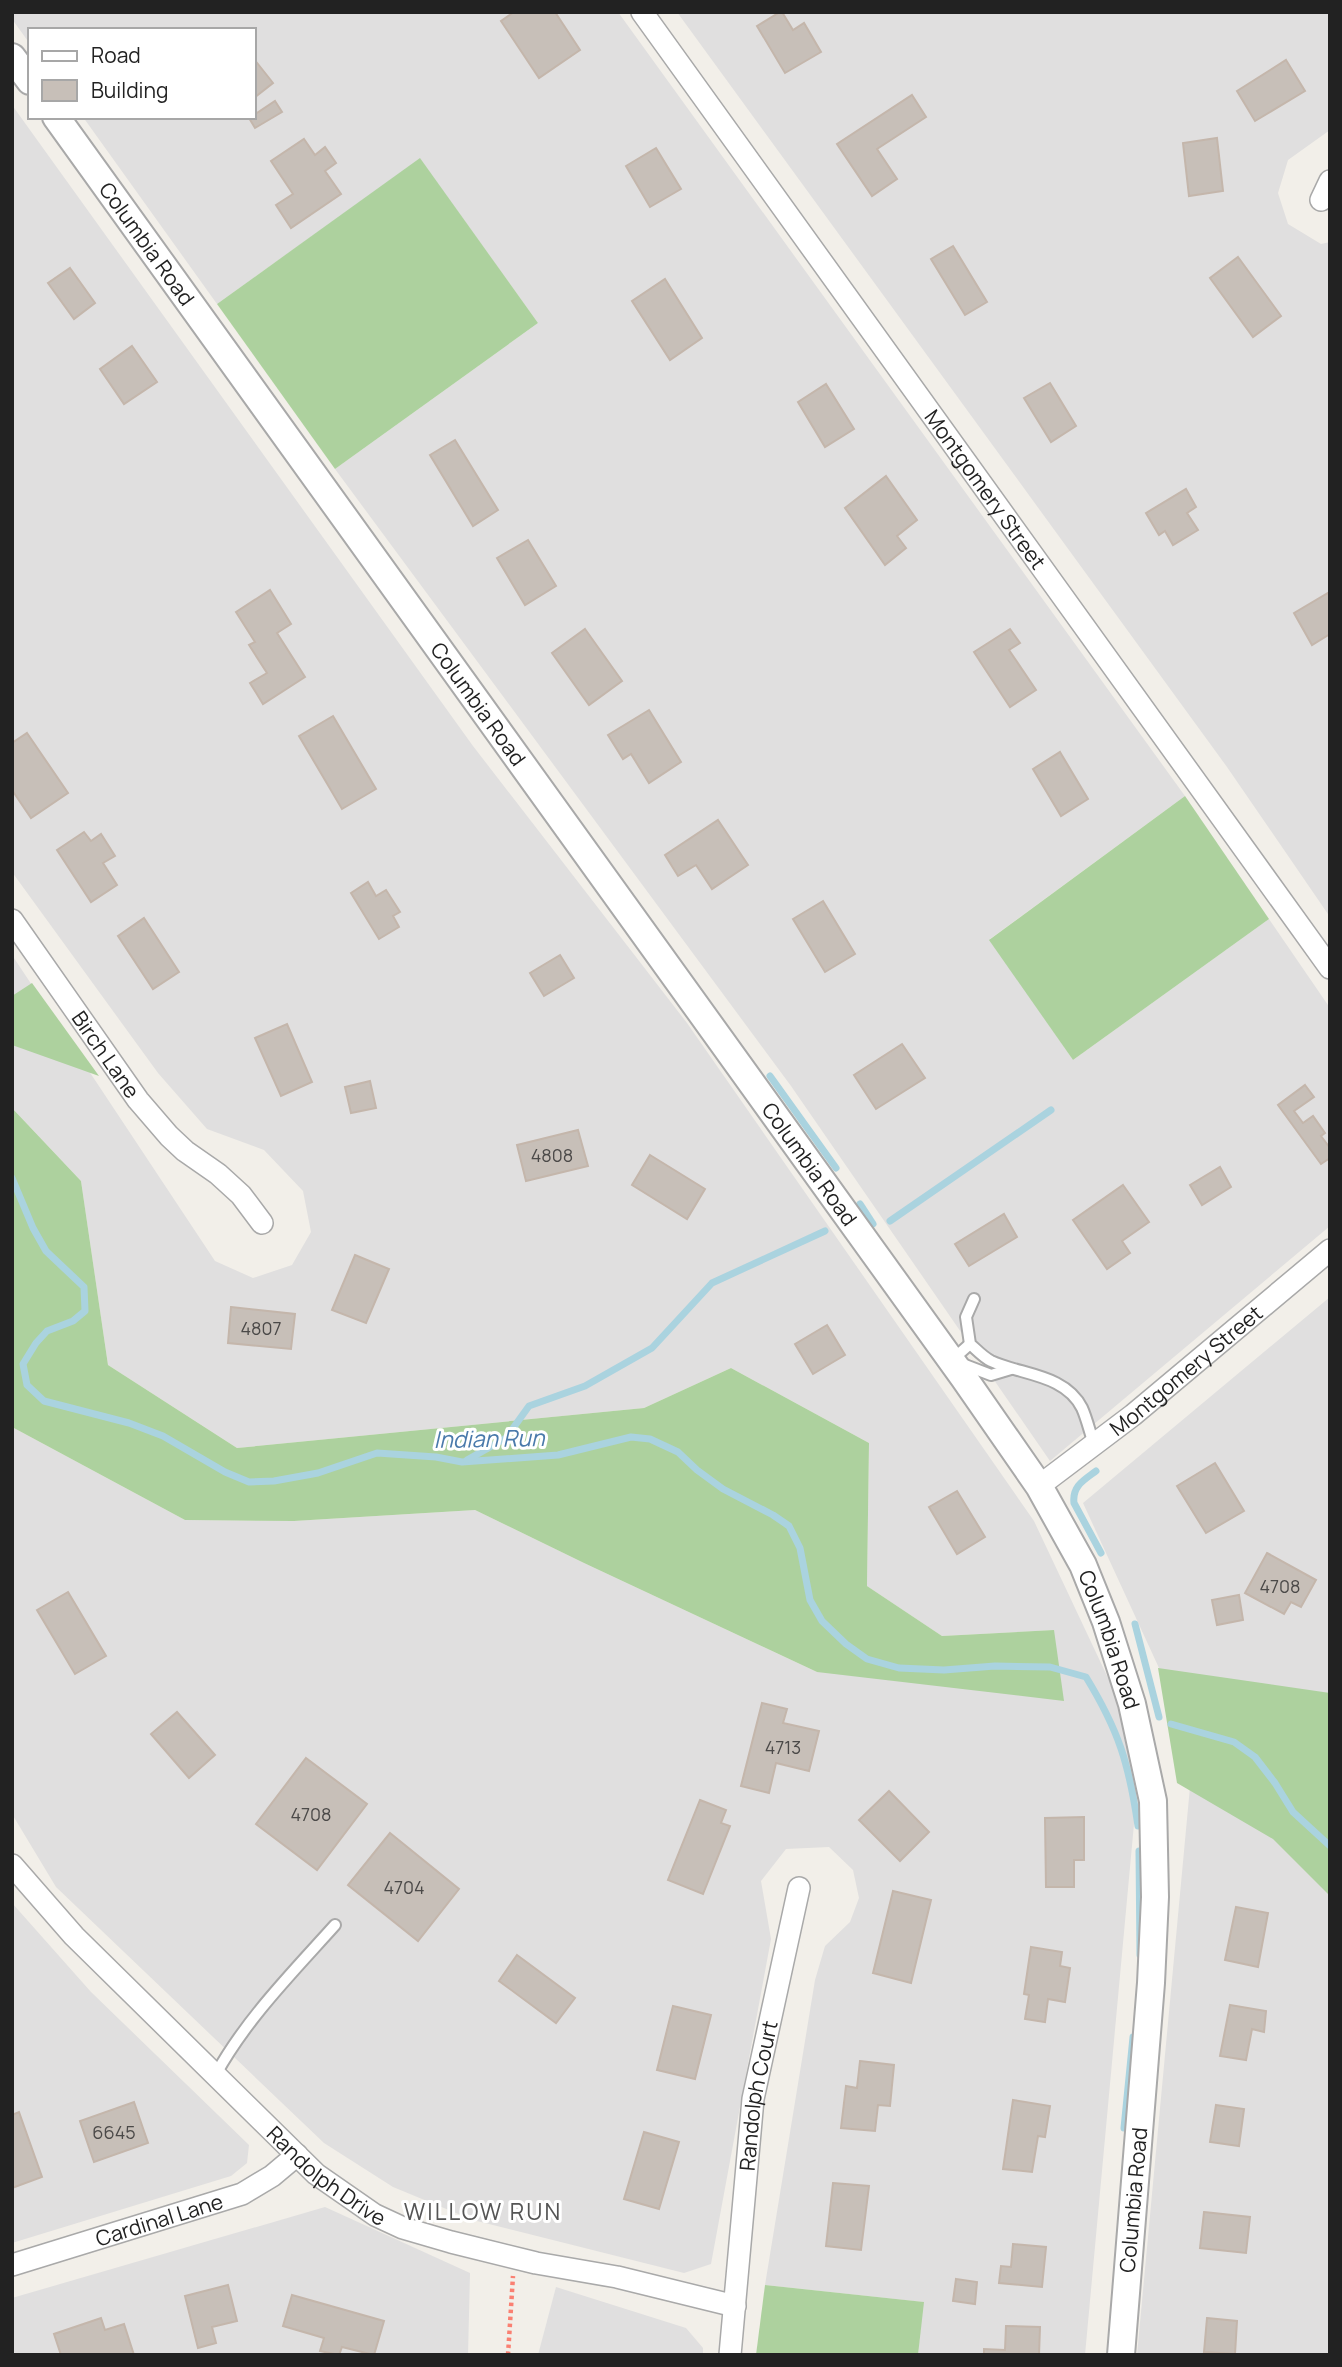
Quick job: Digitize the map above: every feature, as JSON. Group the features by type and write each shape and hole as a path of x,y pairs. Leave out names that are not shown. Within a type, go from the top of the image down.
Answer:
{"street":[{"name":"Montgomery Street","path":"642,12 1330,968"},
{"path":"12,57 28,78"},
{"name":"Columbia Road","path":"57,119 961,1352 1083,1565 1106,1622 1132,1704 1153,1801 1156,1897 1152,1983 1121,2355"},
{"name":"Birch Lane","path":"12,919 138,1100 185,1151 218,1174 241,1195 262,1223"},
{"name":"Montgomery Street","path":"1039,1486 1160,1393 1330,1250"},
{"name":"Randolph Drive","path":"12,1865 74,1936 297,2155 324,2180 375,2216 403,2228 514,2258 617,2277 735,2306"},
{"name":"Randolph Court","path":"735,2306 753,2099 799,1888"},
{"name":"Cardinal Lane","path":"12,2265 242,2194 272,2176 297,2155"},
{"path":"730,2355 735,2306"}],"lane":[{"path":"961,1352 966,1317 974,1299"},
{"path":"961,1352 991,1375 1011,1369"},
{"path":"961,1352 1051,1379 1082,1406 1094,1444"},
{"path":"216,2074 233,2044 335,1925"}],"path":[{"path":"508,2355 514,2258"}],"shaded area":[{"path":"12,12 618,12 1185,796 990,939 1073,1060 1269,919 1330,1008 1330,1226 1050,1461 791,1086 335,469 538,323 420,159 217,304 84,119 256,119 256,28 28,28 28,41 12,19"},
{"path":"677,12 1330,12 1330,130 1288,160 1278,193 1288,224 1321,244 1330,242 1330,917 1227,767"},
{"path":"12,105 473,746 687,1023 1034,1521 1141,1748 1085,2355 918,2355 923,2302 765,2285 815,1980 825,1946 850,1922 859,1898 853,1870 829,1847 786,1849 761,1881 771,1939 711,2264 684,2273 473,2220 393,2187 324,2143 56,1887 12,1814 12,1427 185,1520 294,1521 475,1510 817,1672 1054,1630 942,1636 867,1586 869,1443 731,1368 644,1408 237,1448 108,1365 81,1181 12,1108 12,955 215,1261 253,1278 292,1265 311,1232 303,1191 264,1150 207,1129 158,1073 12,872"},
{"path":"1330,1297 1330,2355 1137,2355 1194,1744 1083,1503"},
{"path":"12,1903 91,1992 249,2145 247,2163 231,2176 12,2243"},
{"path":"325,2207 470,2273 468,2355 12,2355 12,2298"},
{"path":"556,2287 686,2328 703,2348 703,2355 538,2355"}],"green space":[{"path":"420,158 538,323 335,469 217,304"},
{"path":"1185,796 1269,919 1073,1060 989,940"},
{"path":"32,983 99,1076 12,1045 12,996"},
{"path":"12,1108 81,1181 108,1365 237,1448 644,1408 731,1368 869,1443 867,1586 942,1636 1054,1630 1064,1701 817,1672 475,1510 294,1521 185,1520 12,1427"},
{"path":"1158,1668 1330,1693 1330,1896 1273,1839 1177,1783"},
{"path":"765,2285 924,2302 918,2355 756,2355"}],"building":[{"path":"514,12 555,12 580,50 539,78 501,21"},
{"path":"780,12 793,30 804,23 821,52 785,73 757,26"},
{"path":"1286,60 1305,91 1255,121 1237,91"},
{"path":"256,62 273,83 256,96"},
{"path":"912,95 926,117 877,149 897,179 872,196 837,144"},
{"path":"275,101 282,112 255,128 250,119 256,119 256,114"},
{"path":"1217,138 1223,191 1189,196 1183,143"},
{"path":"304,139 315,155 325,147 336,163 325,171 341,194 291,228 276,205 293,194 271,161"},
{"path":"656,148 681,189 650,207 626,166"},
{"path":"953,246 987,302 965,315 931,259"},
{"path":"1238,257 1281,316 1253,337 1210,278"},
{"path":"70,268 95,303 74,319 48,283"},
{"path":"665,279 702,338 670,360 632,301"},
{"path":"132,346 157,382 124,404 100,369"},
{"path":"1050,383 1076,426 1051,442 1024,398"},
{"path":"826,384 854,429 825,447 798,402"},
{"path":"455,440 498,510 473,526 430,455"},
{"path":"886,476 917,520 897,536 906,548 885,565 845,508"},
{"path":"1186,489 1196,507 1187,513 1198,530 1173,545 1165,531 1159,535 1146,513"},
{"path":"528,540 556,586 525,605 497,558"},
{"path":"270,590 291,624 277,633 305,677 263,704 250,683 267,673 249,645 255,642 236,612"},
{"path":"1328,593 1330,634 1312,645 1294,613"},
{"path":"585,629 622,681 589,705 552,653"},
{"path":"1010,629 1020,643 1009,650 1036,690 1010,707 974,652"},
{"path":"649,710 681,762 649,783 631,754 623,759 608,735"},
{"path":"333,716 376,789 342,809 299,736"},
{"path":"27,733 68,793 31,818 12,790 12,743"},
{"path":"1060,752 1088,799 1061,816 1033,769"},
{"path":"718,820 748,865 712,889 696,865 678,876 665,855"},
{"path":"84,832 91,841 101,834 115,856 103,863 117,885 91,902 57,850"},
{"path":"368,882 376,896 386,890 400,912 393,916 399,927 379,939 351,893"},
{"path":"823,901 855,954 825,972 793,919"},
{"path":"144,918 179,972 153,989 118,936"},
{"path":"560,955 574,978 544,996 530,973"},
{"path":"287,1024 312,1082 281,1096 255,1038"},
{"path":"902,1044 925,1078 876,1109 854,1075"},
{"path":"370,1081 376,1108 351,1113 345,1087"},
{"path":"1305,1085 1314,1097 1294,1111 1303,1123 1313,1116 1325,1133 1321,1136 1330,1148 1330,1158 1321,1164 1278,1105"},
{"path":"578,1130 588,1166 526,1181 517,1145"},
{"path":"650,1155 705,1189 687,1219 632,1185"},
{"path":"1220,1167 1231,1187 1202,1205 1190,1185"},
{"path":"1123,1185 1149,1222 1122,1241 1130,1253 1107,1269 1073,1220"},
{"path":"1004,1214 1017,1237 969,1266 955,1244"},
{"path":"355,1255 389,1269 366,1323 332,1310"},
{"path":"231,1307 295,1314 291,1349 228,1343"},
{"path":"827,1325 845,1355 813,1374 795,1344"},
{"path":"1215,1463 1244,1511 1206,1533 1177,1486"},
{"path":"957,1491 985,1537 957,1554 929,1507"},
{"path":"1267,1553 1316,1580 1301,1607 1291,1602 1284,1614 1245,1593"},
{"path":"68,1592 106,1656 75,1674 37,1610"},
{"path":"1239,1595 1243,1620 1217,1625 1212,1600"},
{"path":"762,1703 787,1709 783,1723 819,1731 809,1771 776,1763 769,1793 741,1786"},
{"path":"177,1712 215,1755 189,1778 151,1734"},
{"path":"306,1758 367,1804 317,1870 256,1824"},
{"path":"889,1791 929,1832 900,1861 859,1820"},
{"path":"700,1800 726,1810 721,1823 730,1826 703,1894 668,1880"},
{"path":"1084,1817 1084,1860 1074,1860 1074,1887 1046,1887 1045,1818"},
{"path":"390,1833 459,1889 418,1941 348,1885"},
{"path":"893,1891 931,1900 911,1983 873,1973"},
{"path":"1236,1907 1268,1913 1258,1967 1225,1960"},
{"path":"1031,1947 1062,1952 1060,1966 1070,1968 1065,2002 1048,1999 1045,2022 1025,2019 1029,1995 1024,1994"},
{"path":"517,1955 575,1998 556,2023 499,1981"},
{"path":"1230,2005 1266,2011 1264,2032 1252,2029 1246,2060 1220,2056"},
{"path":"673,2006 711,2015 695,2079 657,2070"},
{"path":"860,2061 894,2065 890,2106 878,2105 875,2131 841,2128 846,2086 857,2088"},
{"path":"1013,2100 1050,2106 1045,2137 1038,2136 1032,2172 1003,2169"},
{"path":"134,2102 148,2143 94,2162 80,2121"},
{"path":"1216,2105 1244,2109 1239,2146 1210,2142"},
{"path":"19,2112 42,2177 12,2188 12,2115"},
{"path":"644,2132 679,2142 659,2209 624,2199"},
{"path":"833,2183 869,2186 861,2250 826,2246"},
{"path":"1204,2212 1250,2217 1246,2253 1200,2248"},
{"path":"1013,2244 1046,2247 1042,2287 999,2283 1001,2266 1011,2267"},
{"path":"956,2279 977,2282 975,2304 953,2301"},
{"path":"228,2285 237,2321 212,2327 216,2343 198,2348 185,2296"},
{"path":"292,2295 384,2321 374,2355 342,2347 339,2355 320,2351 324,2338 283,2326"},
{"path":"101,2318 105,2330 124,2324 134,2355 61,2355 54,2334"},
{"path":"1207,2318 1237,2321 1235,2354 1204,2352"},
{"path":"1006,2326 1040,2327 1039,2355 984,2355 984,2349 1005,2350"}],"waterway":[{"path":"770,1076 836,1168"},
{"path":"890,1221 1051,1110"},
{"name":"Indian Run","path":"12,1178 46,1251 84,1287 85,1311 73,1321 47,1331 23,1364 27,1385 44,1401 129,1423 163,1436 225,1472 249,1482 274,1481 318,1473 377,1453 436,1457 462,1462 558,1455 631,1437 650,1439 678,1452 723,1489 789,1526 800,1548 810,1600 822,1621 867,1659 899,1668 944,1670 995,1666 1050,1667 1086,1677 1107,1714 1121,1749 1131,1784 1138,1826"},
{"path":"860,1204 873,1224"},
{"path":"467,1460 506,1438 529,1406 585,1386 652,1348 712,1283 825,1231"},
{"path":"1096,1471 1077,1488 1074,1503 1101,1553"},
{"path":"1135,1624 1159,1717"},
{"name":"Indian Run","path":"1171,1724 1234,1742 1255,1757 1293,1812 1330,1846"},
{"path":"1139,1851 1140,1955"},
{"path":"1124,2128 1133,2037"}],"district":[{"name":"WILLOW RUN","path":"483,2211"}]}
